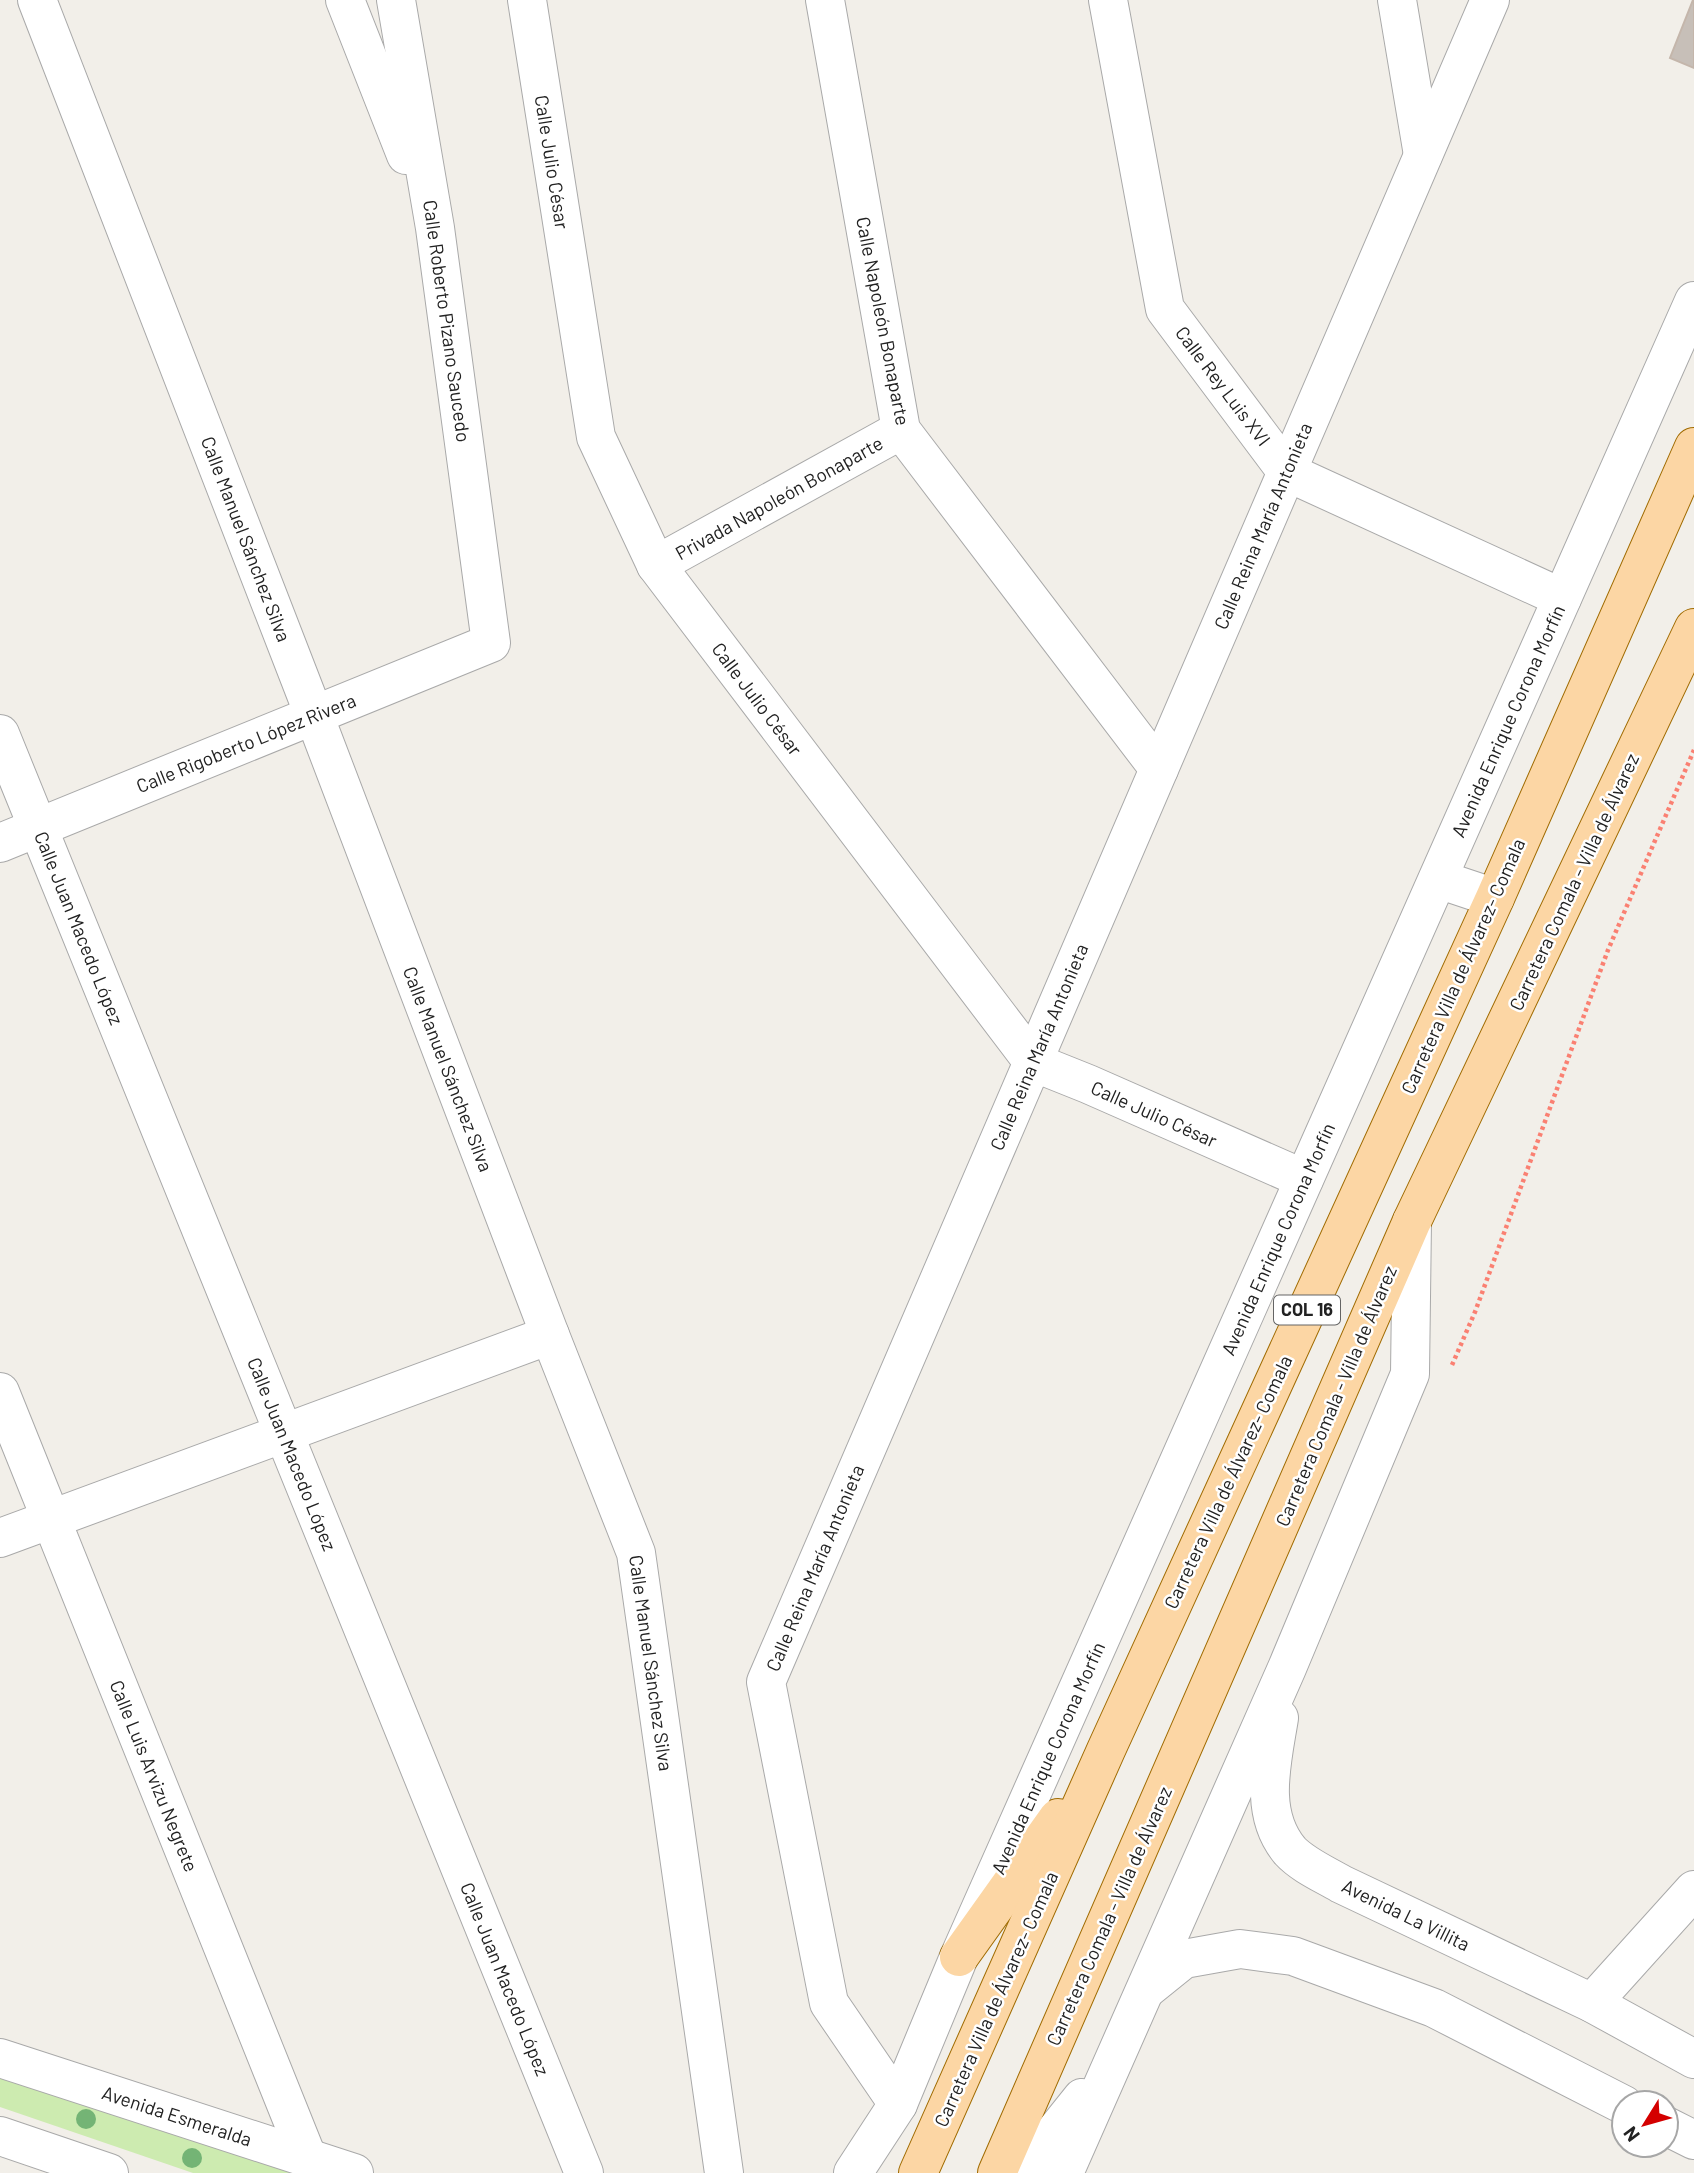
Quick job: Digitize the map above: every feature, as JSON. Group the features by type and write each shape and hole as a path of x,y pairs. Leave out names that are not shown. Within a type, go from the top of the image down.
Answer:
{"main road":[{"name":"Carretera Villa de Álvarez- Comala","path":"918,2173 1106,1750 1495,898 1694,447"},
{"name":"Carretera Comala - Villa de Álvarez","path":"997,2173 1412,1221 1694,628"},
{"path":"959,1957 1106,1750"}],"street":[{"name":"Calle Manuel Sánchez Silva","path":"37,0 636,1553 724,2173"},
{"path":"345,0 435,228"},
{"name":"Calle Roberto Pizano Saucedo","path":"396,0 435,228 491,643"},
{"name":"Calle Julio César","path":"527,0 596,437 656,565 1033,1062 1304,1179"},
{"name":"Calle Napoleón Bonaparte","path":"825,0 901,430 1159,769"},
{"name":"Calle Rey Luis XVI","path":"1108,0 1165,309 1287,472 1562,598"},
{"path":"1397,0 1423,155"},
{"name":"Calle Reina María Antonieta","path":"898,2104 829,2003 766,1682 1490,0"},
{"name":"Avenida Enrique Corona Morfín","path":"853,2173 898,2104 959,1957 1694,301"},
{"name":"Privada Napoleón Bonaparte","path":"656,565 901,430"},
{"name":"Calle Rigoberto López Rivera","path":"0,844 491,643"},
{"name":"Calle Juan Macedo López","path":"0,734 583,2173"},
{"path":"1438,878 1495,898"},
{"path":"1064,2173 1287,1668 1410,1374 1412,1221"},
{"path":"0,1538 550,1335"},
{"name":"Calle Luis Arvizu Negrete","path":"0,1392 308,2159"},
{"name":"Avenida La Villita","path":"1287,1668 1269,1784 1273,1822 1290,1850 1308,1865 1340,1884 1592,2003 1694,2059"},
{"path":"1592,2003 1694,1890"},
{"path":"1146,1989 1184,1959 1240,1949 1293,1956 1434,2008 1610,2098"},
{"name":"Avenida Esmeralda","path":"0,2058 354,2173"},
{"path":"1022,2173 1114,2059"},
{"path":"0,2136 109,2173"}],"green space":[{"path":"0,2073 298,2173 193,2173 0,2107"}],"building":[{"path":"1694,0 1694,68 1670,58"}]}
